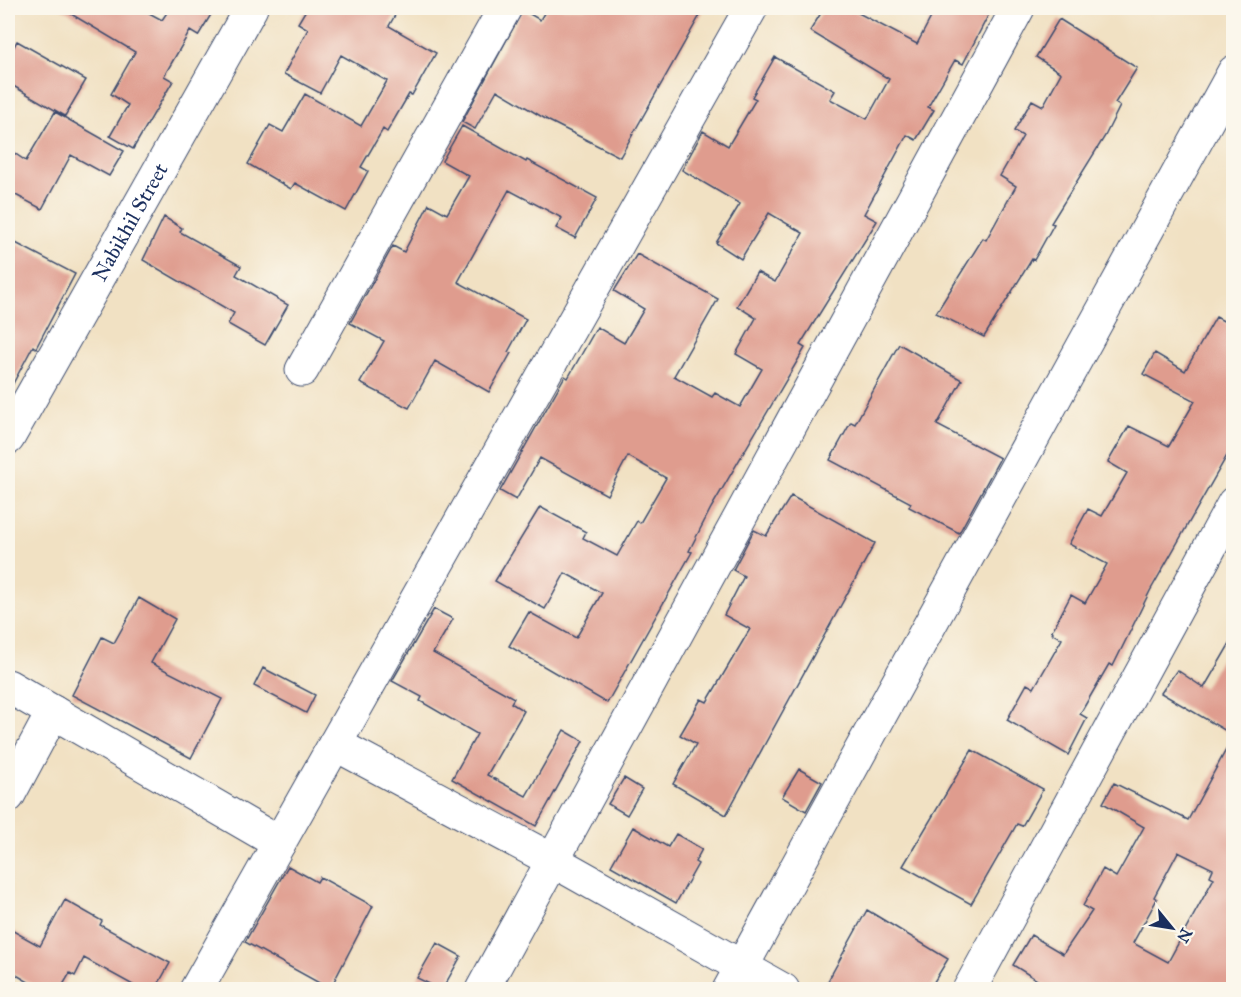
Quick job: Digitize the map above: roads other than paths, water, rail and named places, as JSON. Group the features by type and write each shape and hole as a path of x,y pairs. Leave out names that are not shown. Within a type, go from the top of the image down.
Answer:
{"street":[{"name":"Nabikhil Street","path":"8,438 250,8"},
{"path":"302,370 505,8"},
{"path":"196,990 751,8"},
{"path":"482,990 1018,8"},
{"path":"736,978 1233,72"},
{"path":"969,990 1233,503"},
{"path":"8,686 279,843"},
{"path":"8,796 53,712"},
{"path":"334,744 552,860 736,978 783,990"}]}
